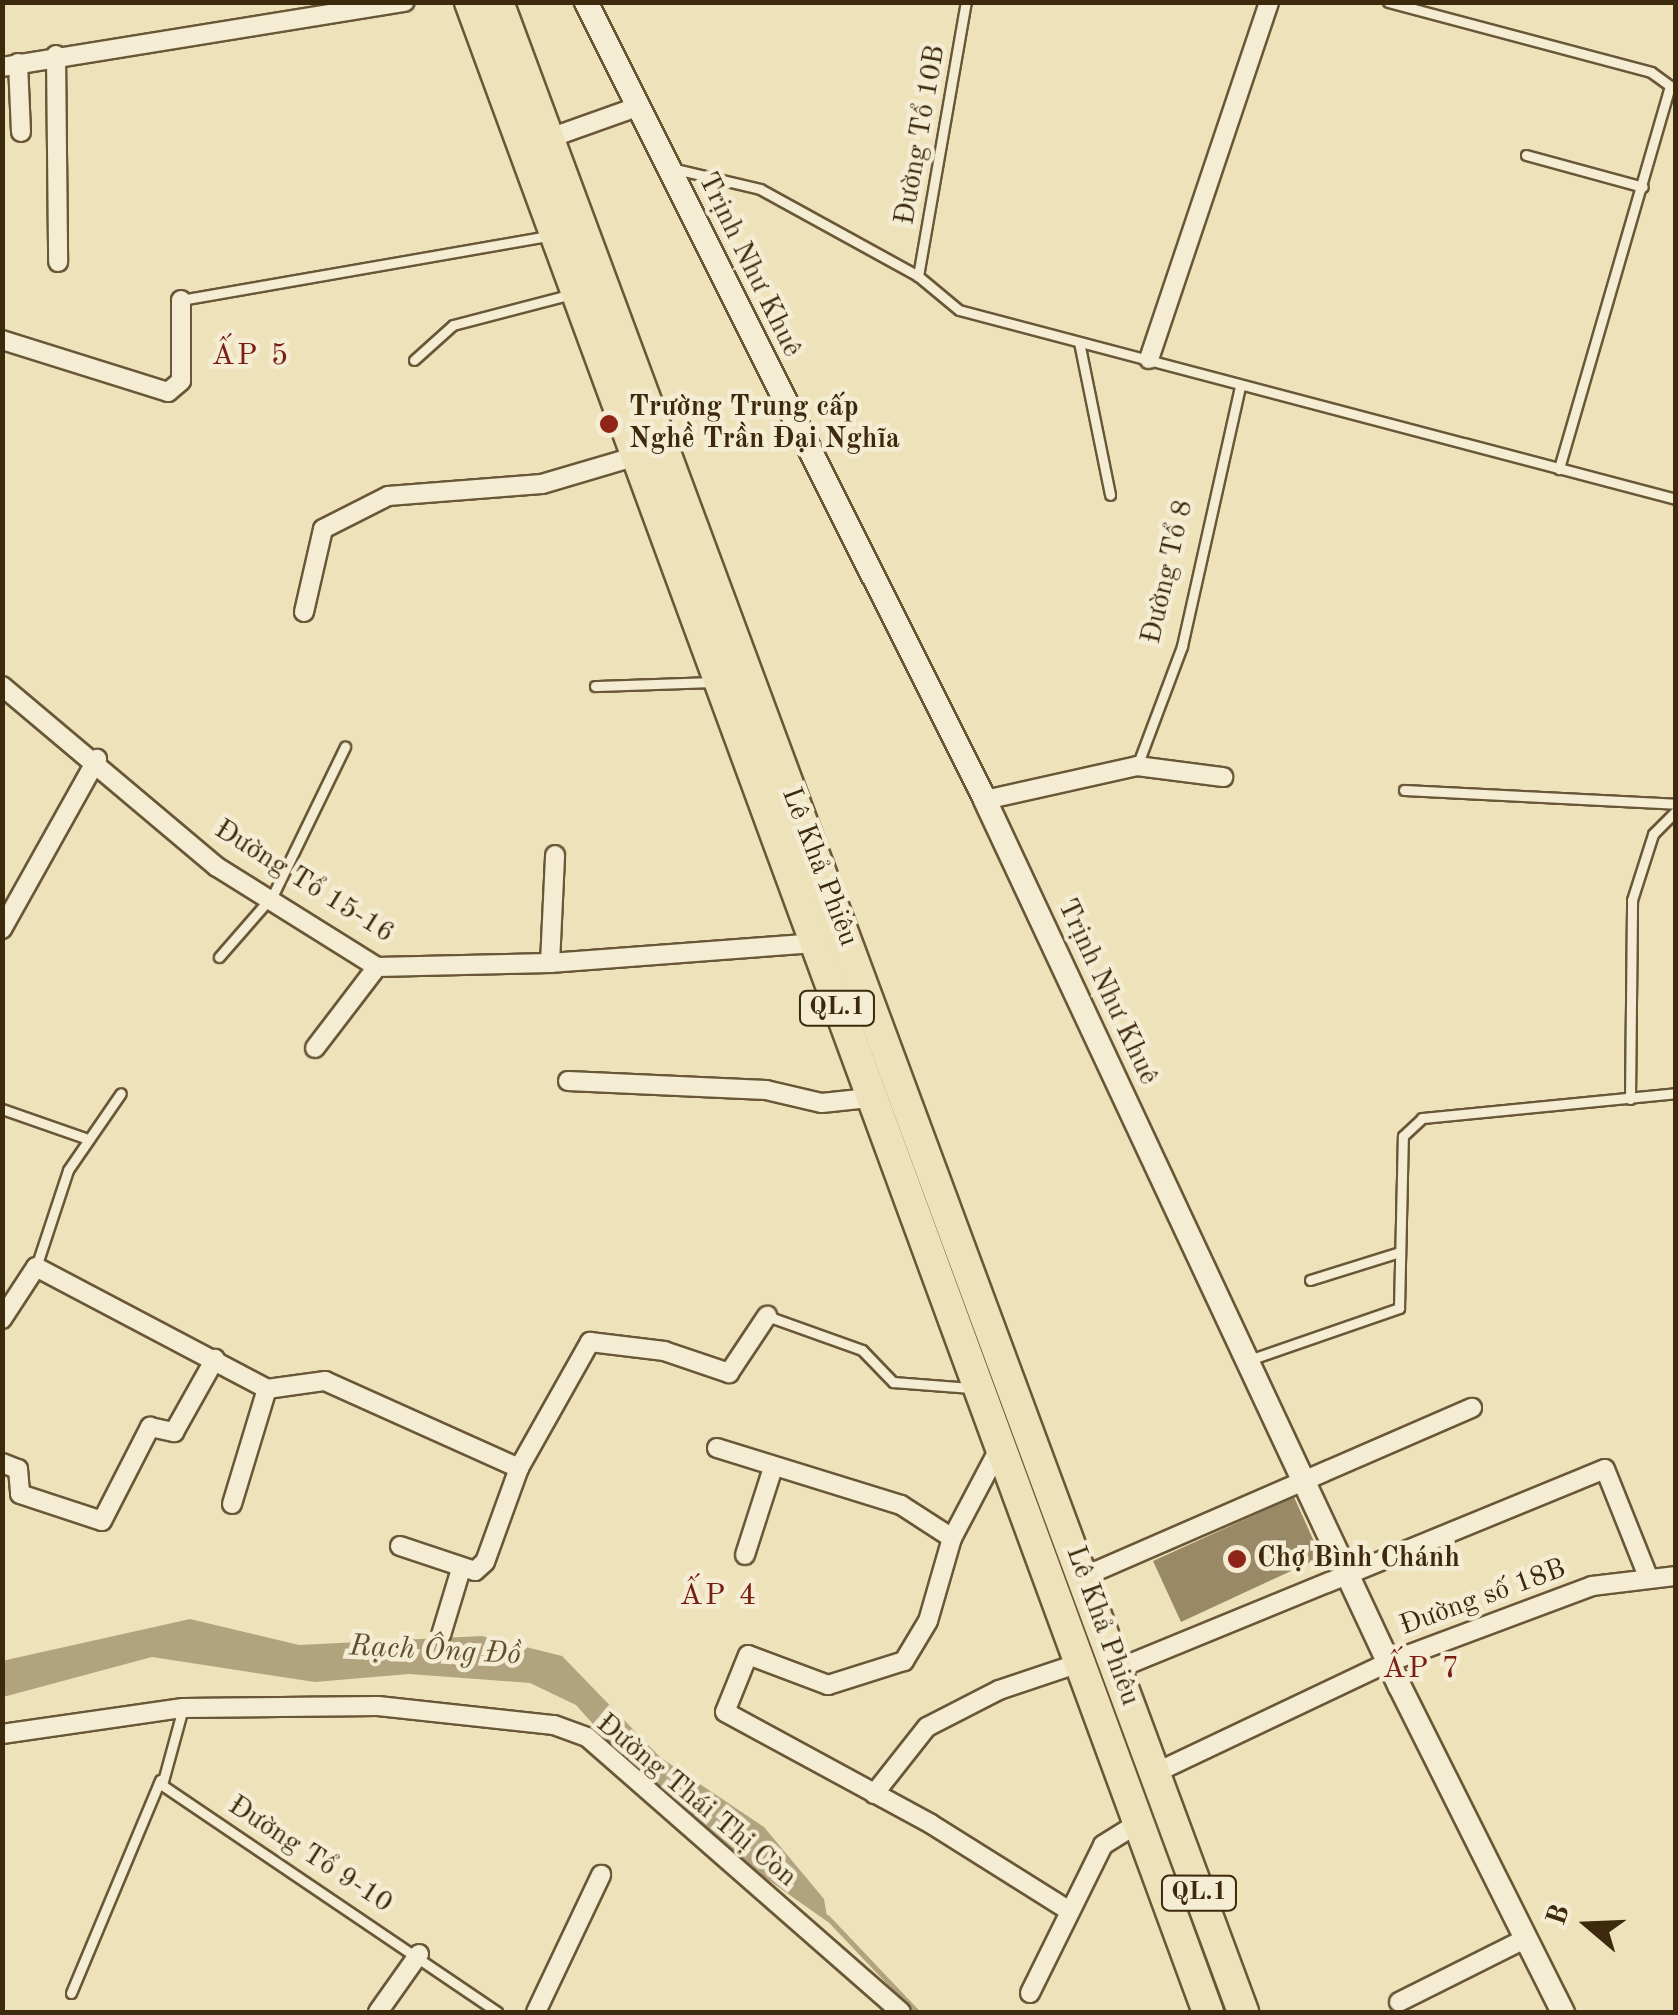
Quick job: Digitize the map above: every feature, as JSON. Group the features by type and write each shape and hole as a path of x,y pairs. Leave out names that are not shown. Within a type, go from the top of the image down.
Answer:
{"highway":[{"name":"Lê Khả Phiêu","path":"470,2 973,1388 1082,1662 1208,2012"},
{"name":"Lê Khả Phiêu","path":"498,2 1085,1576 1243,2012"}],"street":[{"path":"20,132 10,65 406,2"},
{"name":"Trịnh Như Khuê","path":"586,2 984,800 1389,1662 1523,1940 1563,2012"},
{"path":"1149,358 1269,2"},
{"path":"56,56 58,262"},
{"path":"547,138 637,107"},
{"path":"2,340 168,392 181,381 180,300"},
{"path":"304,612 323,530 388,496 542,484 632,457"},
{"name":"Đường Tổ 15-16","path":"2,686 97,760 217,866 272,896 377,967 550,964 814,943"},
{"path":"2,928 97,760"},
{"path":"984,800 1136,766 1223,777"},
{"path":"550,964 555,855"},
{"path":"315,1048 377,967"},
{"path":"568,1081 766,1090 822,1103 869,1098"},
{"path":"2,1319 36,1267 267,1389 324,1381 519,1468"},
{"path":"400,1546 462,1568 485,1562 519,1468 590,1342 664,1351 729,1373 767,1316"},
{"path":"2,1463 18,1469 20,1494 102,1521 150,1427 174,1432 215,1360"},
{"path":"232,1504 267,1389"},
{"path":"1085,1576 1302,1476 1472,1408"},
{"path":"717,1448 901,1505 952,1538"},
{"path":"999,1449 952,1538 928,1621 904,1661 828,1685 748,1655 724,1712 874,1794 1068,1910"},
{"path":"746,1554 773,1468"},
{"path":"1117,1669 1347,1570 1604,1469 1649,1579"},
{"path":"441,1634 462,1568"},
{"name":"Đường số 18B","path":"1154,1773 1389,1662 1592,1586 1676,1576"},
{"path":"874,1794 927,1726 999,1690 1082,1662"},
{"name":"Đường Thái Thị Còn","path":"2,1734 183,1708 378,1706 554,1726 587,1737 901,2012"},
{"path":"1030,1992 1103,1844 1140,1822"},
{"path":"536,2012 601,1874"},
{"path":"1399,2002 1523,1940"},
{"path":"378,2012 420,1954"}],"lane":[{"name":"Đường Tổ 10B","path":"918,276 966,2"},
{"path":"1388,2 1663,76 1670,92 1560,469"},
{"path":"1526,155 1643,187"},
{"path":"667,168 760,189 918,276 959,310 1676,499"},
{"path":"180,300 556,234"},
{"path":"414,360 453,325 574,294"},
{"path":"1079,342 1110,495"},
{"name":"Đường Tổ 8","path":"1136,766 1182,646 1240,386"},
{"path":"595,686 719,682"},
{"path":"219,957 272,896 345,747"},
{"path":"1404,790 1676,804"},
{"path":"1630,1099 1632,900 1652,834 1676,812"},
{"path":"36,1267 85,1138 121,1093"},
{"path":"1247,1361 1399,1308 1403,1136 1422,1118 1676,1093"},
{"path":"2,1110 85,1138"},
{"path":"1310,1280 1400,1252"},
{"path":"767,1316 862,1350 893,1382 973,1388"},
{"path":"71,1993 160,1780 183,1708"},
{"name":"Đường Tổ 9-10","path":"160,1780 420,1954 497,2012"}],"water":[{"name":"Rạch Ông Đồ","path":"190,1619 299,1645 482,1636 562,1656 661,1758 764,1827 824,1899 828,1922 672,1812 576,1705 530,1683 409,1674 315,1682 152,1657 3,1697 2,1661"}],"building":[{"name":"Chợ Bình Chánh","path":"1294,1497 1321,1557 1181,1622 1153,1561"}],"waterway":[{"path":"827,1917 917,2012"}],"place":[{"name":"Trường Trung cấp Nghề Trần Đại Nghĩa","path":"609,424"},
{"name":"Chợ Bình Chánh","path":"1237,1559"}],"district":[{"name":"ẤP 5","path":"251,356"},
{"name":"ẤP 4","path":"719,1596"},
{"name":"ẤP 7","path":"1422,1669"}]}
